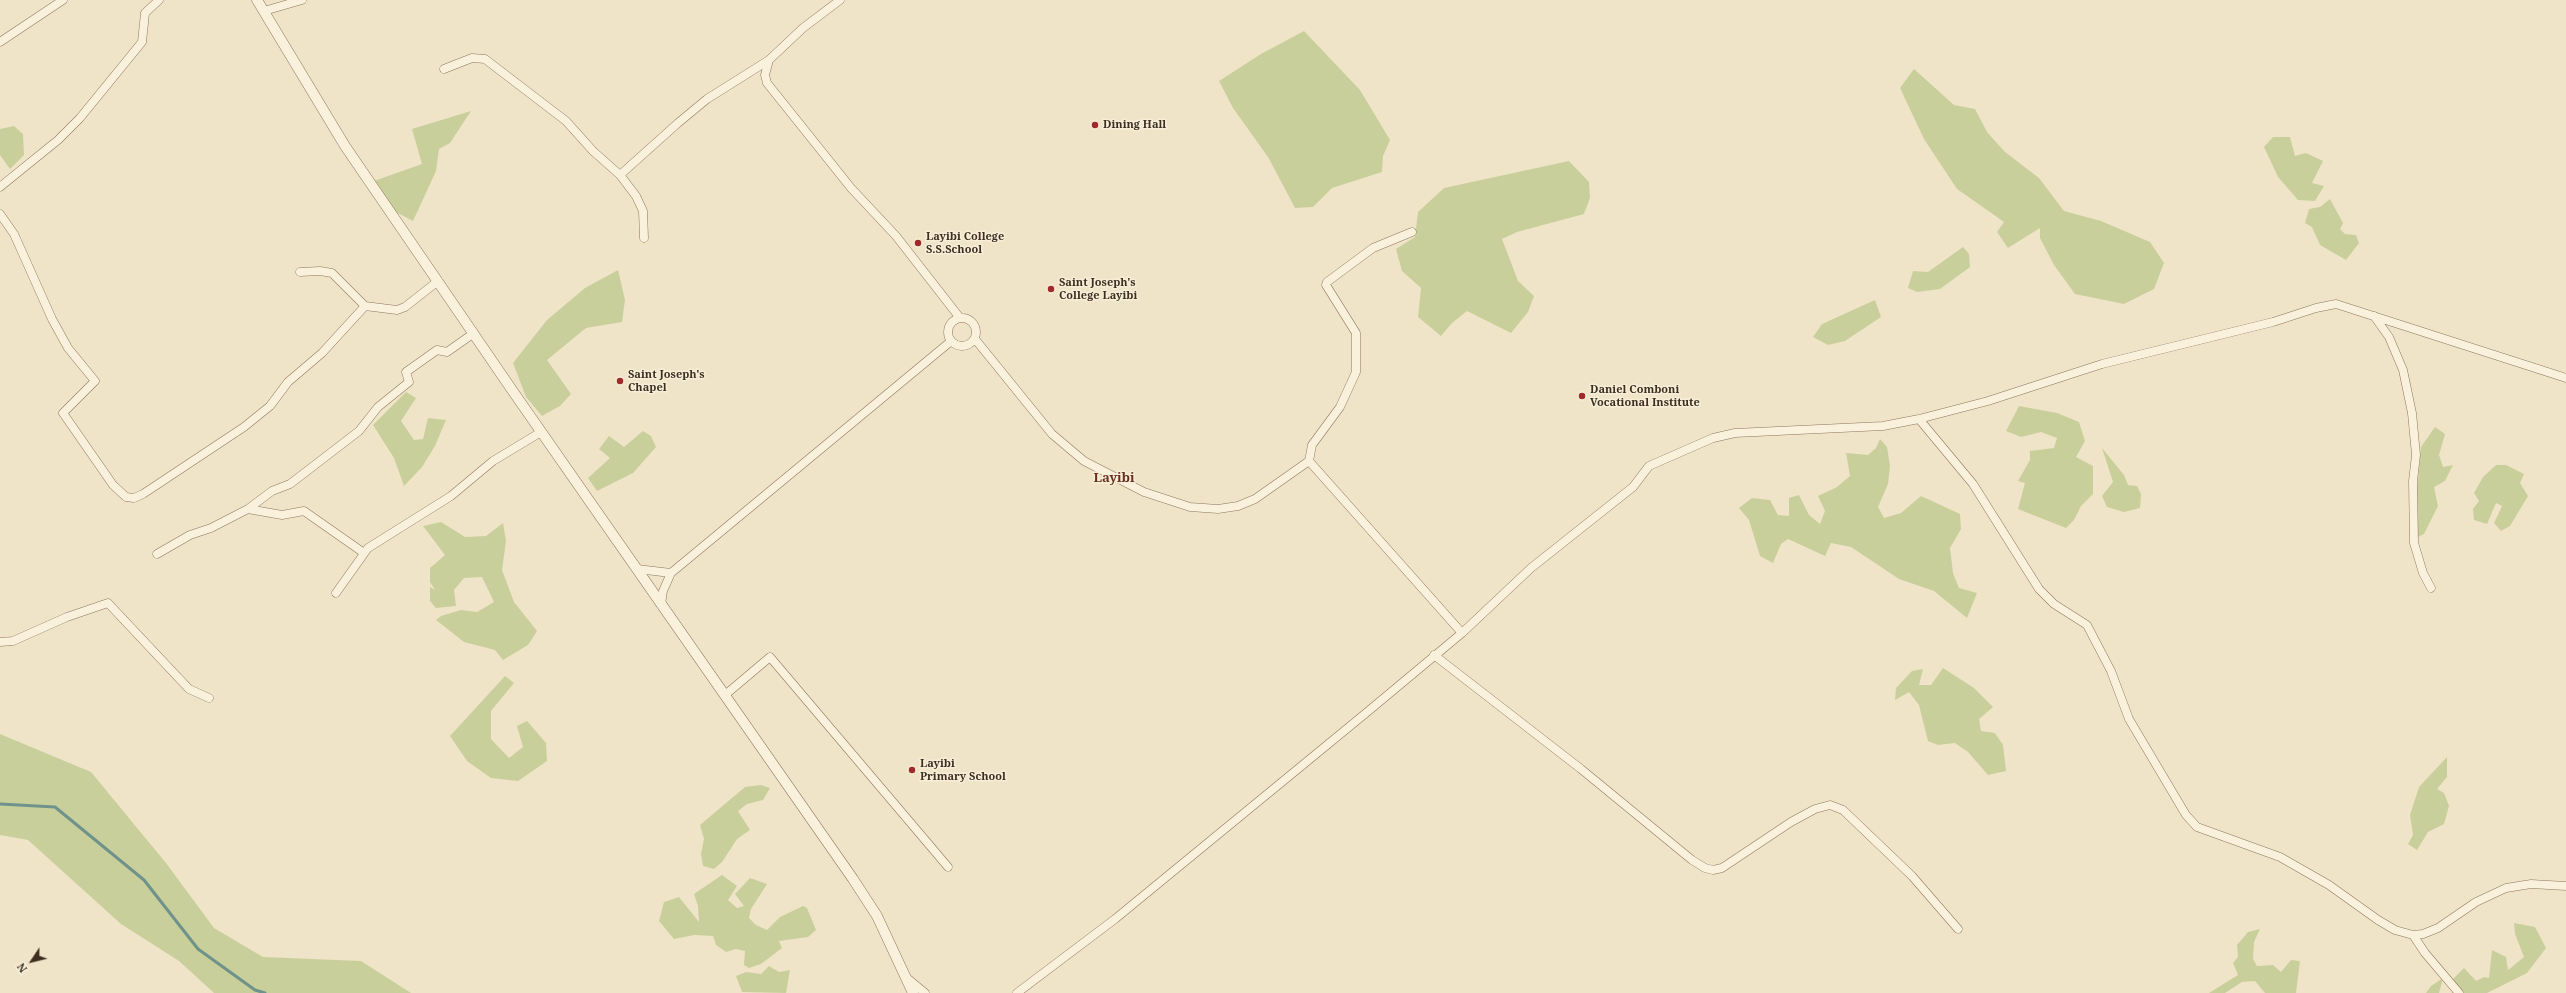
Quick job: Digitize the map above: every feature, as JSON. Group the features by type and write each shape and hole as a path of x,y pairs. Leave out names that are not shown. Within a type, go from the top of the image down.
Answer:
{"street":[{"path":"0,42 63,0"},
{"path":"0,187 58,140 80,118 142,42 145,13 159,0"},
{"path":"257,0 345,146 541,432 873,910 914,993"},
{"path":"264,11 302,0"},
{"path":"620,175 707,99 769,60 803,28 840,0"},
{"path":"444,68 472,58 485,59 566,121 593,151 620,175 636,196 643,212 644,238"},
{"path":"769,60 765,75 767,83 851,188 896,236 960,318 973,323 976,328 975,339 968,346 959,347 950,342 947,336 949,324 960,318"},
{"path":"0,214 14,234 52,319 68,348 95,382 63,413 113,485 126,497 134,498 143,494 244,427 270,406 288,382 322,353 365,306"},
{"path":"975,339 1052,434 1068,449 1103,472 1144,492 1199,509 1227,508 1255,499 1310,461 1312,445 1340,406 1350,388 1356,372 1358,356 1356,333 1327,282 1373,248 1412,232"},
{"path":"300,272 320,271 332,273 365,306 401,310 438,281"},
{"path":"1017,993 1115,919 1462,632 1531,568 1634,487 1649,466 1725,434 1883,426 1919,419 1988,401 2102,364 2273,322 2316,308 2336,304 2566,378"},
{"path":"2374,316 2389,337 2403,370 2412,413 2416,455 2413,481 2414,543 2423,573 2431,588"},
{"path":"157,554 190,535 212,528 248,509 272,491 290,484 359,431 378,407 409,382 406,372 437,350 447,352 474,334"},
{"path":"661,604 663,591 671,573 950,342"},
{"path":"1919,419 1973,484 2039,589 2054,604 2087,625 2111,671 2123,708 2191,822 2197,827 2280,857 2328,885 2395,930 2413,935 2423,934 2438,928 2476,902 2506,888 2531,884 2566,886"},
{"path":"336,593 364,553 407,522 451,496 493,461 541,432"},
{"path":"1310,461 1462,632"},
{"path":"248,509 282,515 304,511 364,553"},
{"path":"637,569 671,573"},
{"path":"0,642 13,641 67,617 108,603 189,689 209,698"},
{"path":"1434,655 1551,745 1692,860 1705,868 1713,870 1722,868 1791,822 1815,809 1830,805 1843,810 1907,871 1958,929"},
{"path":"725,695 770,657 948,867"},
{"path":"2413,935 2425,953 2459,993"},
{"path":"906,977 925,993"}],"green space":[{"path":"1304,31 1360,90 1390,140 1383,156 1382,172 1332,188 1313,207 1295,208 1268,157 1233,108 1219,81 1261,54"},
{"path":"1914,69 1954,105 1975,109 1987,132 2005,152 2039,178 2064,211 2101,221 2150,242 2164,263 2154,289 2124,304 2075,294 2054,265 2040,238 2040,228 2008,248 1997,232 2004,222 1957,189 1924,139 1900,88"},
{"path":"471,111 450,143 439,149 436,171 413,221 394,211 374,181 422,164 412,129"},
{"path":"14,126 23,134 24,155 10,169 0,155 0,129"},
{"path":"2273,137 2290,137 2295,156 2306,153 2323,161 2312,183 2324,186 2315,201 2298,200 2278,177 2264,147"},
{"path":"1569,161 1589,182 1590,198 1584,214 1517,232 1502,239 1518,281 1534,296 1528,312 1511,333 1467,311 1452,323 1441,336 1418,317 1421,288 1402,271 1396,249 1415,237 1418,212 1444,188"},
{"path":"2330,199 2343,223 2340,229 2345,234 2356,235 2359,243 2346,260 2320,245 2312,227 2305,223 2309,209 2320,207"},
{"path":"1963,247 1969,254 1970,267 1940,289 1917,292 1908,288 1913,271 1928,272"},
{"path":"618,270 625,300 622,322 586,328 547,360 571,394 560,406 542,416 526,397 513,363 547,320 585,288"},
{"path":"1875,300 1881,317 1845,341 1828,345 1813,337 1822,324"},
{"path":"406,392 416,398 401,421 414,440 423,439 428,418 446,420 435,446 422,467 404,486 394,458 373,425"},
{"path":"2019,406 2057,413 2079,422 2085,441 2076,457 2093,466 2093,494 2081,506 2074,520 2066,528 2018,509 2025,483 2018,481 2030,460 2030,451 2054,448 2057,438 2041,432 2021,437 2006,431"},
{"path":"2435,427 2445,434 2439,455 2443,467 2453,465 2445,481 2434,487 2438,506 2424,534 2418,537 2417,492 2421,447"},
{"path":"643,431 651,436 656,447 633,473 597,491 588,478 610,458 599,449 609,436 624,447"},
{"path":"1880,439 1887,447 1890,466 1888,484 1878,507 1884,518 1901,513 1921,496 1960,514 1961,529 1950,548 1953,573 1959,588 1977,593 1967,618 1934,591 1899,579 1851,547 1831,543 1825,556 1788,539 1781,544 1773,563 1760,556 1749,520 1739,508 1752,498 1770,500 1778,515 1789,516 1789,498 1799,495 1809,515 1820,524 1825,511 1818,496 1837,487 1850,476 1846,453 1868,455 1876,448"},
{"path":"2102,448 2124,475 2128,485 2137,486 2141,494 2140,508 2124,512 2107,507 2102,496 2113,482"},
{"path":"2496,465 2506,465 2524,474 2520,483 2528,496 2510,526 2501,531 2494,523 2502,506 2496,503 2487,524 2474,520 2473,509 2479,501 2474,493 2483,477"},
{"path":"441,522 465,537 486,536 503,523 506,541 502,570 514,602 537,631 528,645 503,660 495,650 464,642 436,620 441,616 461,610 477,612 494,602 482,577 464,578 454,590 456,606 436,608 430,601 430,587 435,590 430,582 430,568 445,555 423,526"},
{"path":"1943,668 1974,688 1993,707 1979,719 1981,731 1995,733 2003,745 2006,771 1988,775 1968,752 1955,743 1938,745 1928,741 1919,705 1909,692 1895,700 1896,688 1912,671 1923,669 1919,685 1931,685"},
{"path":"505,676 514,683 491,711 491,739 509,758 523,747 517,726 527,721 546,743 547,761 518,781 491,778 467,761 450,736"},
{"path":"0,734 91,772 166,863 214,928 263,957 361,961 411,993 214,993 179,961 121,924 28,840 0,835"},
{"path":"2447,757 2447,777 2437,789 2444,793 2449,806 2444,824 2428,832 2417,850 2408,844 2413,835 2410,815 2419,787"},
{"path":"761,785 770,788 763,800 747,804 738,811 750,830 737,839 722,862 714,869 703,866 701,854 704,839 700,825 745,787"},
{"path":"722,875 737,886 728,900 737,908 744,906 735,894 750,878 767,884 751,909 749,918 756,925 767,930 780,917 803,906 807,908 816,930 808,937 779,941 782,948 761,964 749,968 744,965 745,951 736,949 726,952 716,945 713,936 694,935 674,939 659,921 664,902 679,897 699,922 698,906 694,894"},
{"path":"2514,923 2535,927 2546,948 2527,973 2487,993 2452,993 2453,979 2464,968 2476,981 2484,977 2489,978 2492,950 2506,957 2508,970 2524,957 2515,934"},
{"path":"2260,929 2254,942 2253,959 2257,966 2273,965 2281,972 2291,960 2300,961 2296,993 2265,993 2255,981 2242,982 2225,993 2209,993 2238,975 2233,963 2238,957 2237,945 2248,932"},
{"path":"769,966 779,972 790,970 786,993 742,992 736,976 746,972 761,974"},
{"path":"2443,978 2439,993 2426,993 2431,986"}],"waterway":[{"path":"0,804 55,807 144,880 198,949 255,990 265,993"}],"place":[{"name":"Dining Hall","path":"1095,125"},
{"name":"Layibi College S.S.School","path":"918,243"},
{"name":"Saint Joseph's College Layibi","path":"1051,289"},
{"name":"Saint Joseph's Chapel","path":"620,381"},
{"name":"Daniel Comboni Vocational Institute","path":"1582,396"},
{"name":"Layibi Primary School","path":"912,770"}],"district":[{"name":"Layibi","path":"1114,478"}]}
